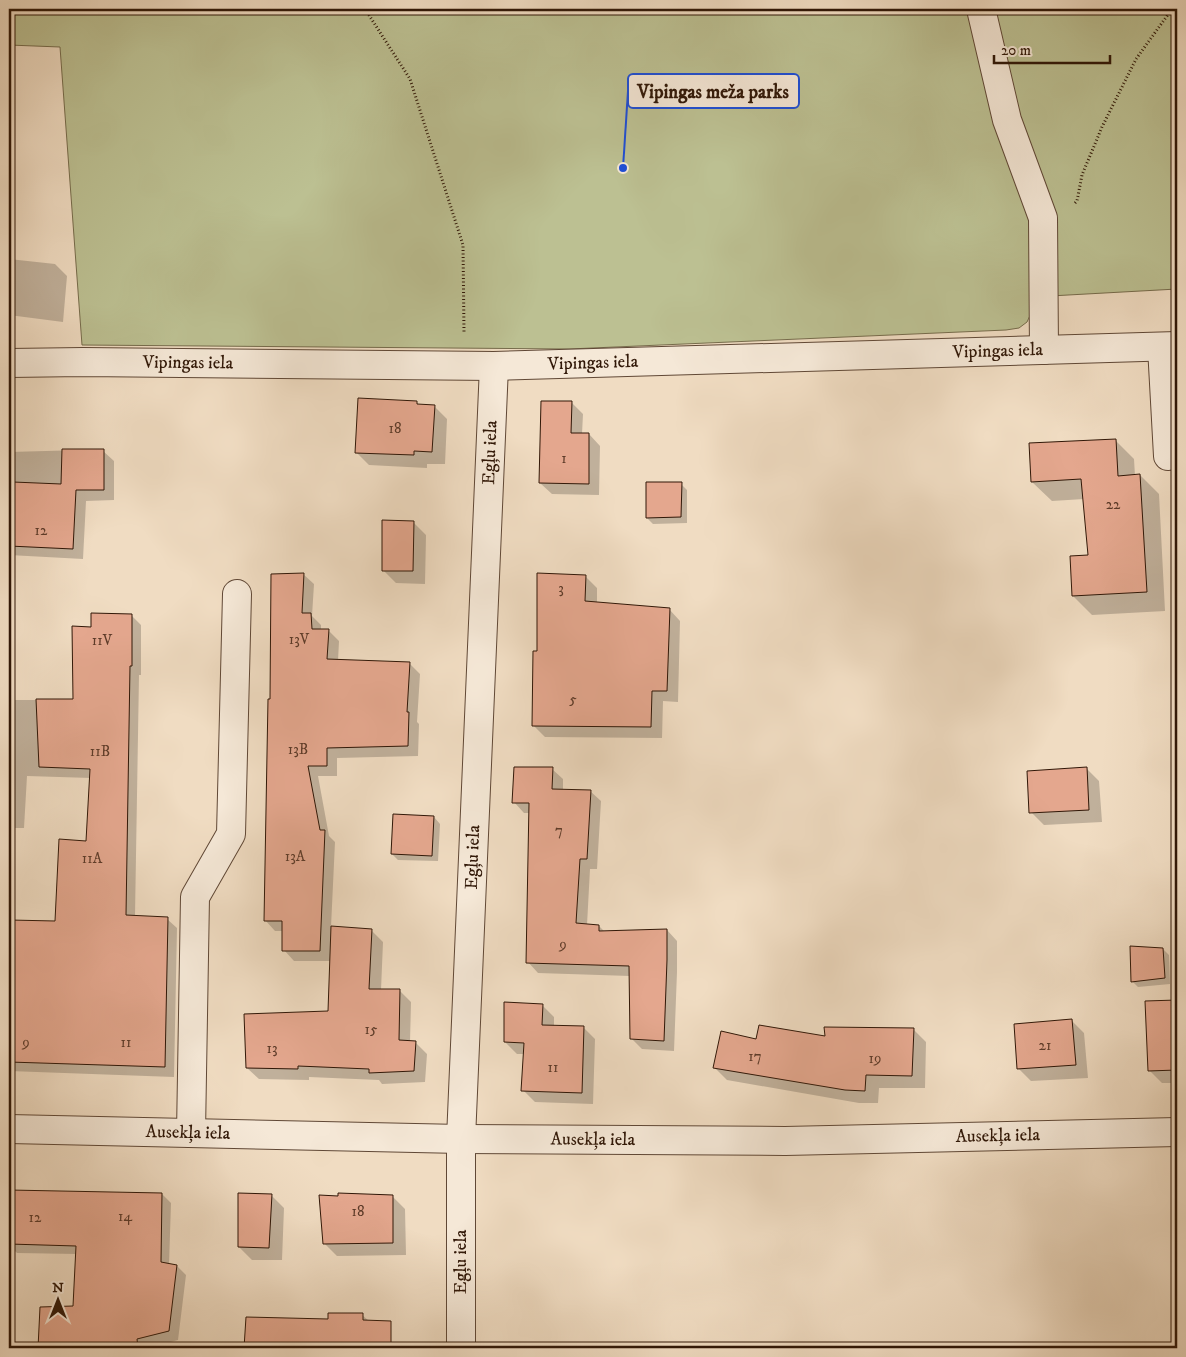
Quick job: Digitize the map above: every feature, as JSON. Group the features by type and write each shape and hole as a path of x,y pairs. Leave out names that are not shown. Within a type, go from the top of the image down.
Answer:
{"street":[{"path":"981,9 1007,120 1044,218 1044,350"},
{"name":"Vipingas iela","path":"9,363 494,366 1170,346"},
{"path":"1168,456 1170,346"},
{"name":"Egļu iela","path":"461,1348 462,1140 494,366"},
{"path":"191,1133 195,897 231,834 237,594"},
{"name":"Ausekļa iela","path":"9,1129 462,1140 785,1141 1177,1132"}],"path":[{"path":"365,9 410,79 463,245 465,366"},
{"path":"1044,218 1059,217 1068,212 1077,201 1082,175 1102,127 1136,59 1172,9"}],"green space":[{"path":"9,9 1177,9 1177,289 1050,296 1033,309 1027,322 1019,328 1006,330 569,349 82,345 60,47 9,45"}],"building":[{"path":"358,398 417,401 417,404 435,405 432,452 414,451 414,455 355,453"},
{"path":"541,401 572,401 571,433 589,433 589,484 539,483"},
{"path":"1116,439 1118,476 1140,474 1147,592 1072,596 1070,556 1088,555 1081,479 1031,482 1029,443"},
{"path":"62,449 104,449 104,490 76,490 73,549 9,546 9,493 12,493 13,482 61,484"},
{"path":"646,482 682,482 681,517 646,518"},
{"path":"382,520 414,521 413,571 382,571"},
{"path":"304,573 302,613 311,613 312,629 329,629 327,659 410,662 407,712 409,712 408,746 327,748 327,766 308,766 320,830 325,830 320,951 282,951 282,921 264,921 268,699 270,699 271,574"},
{"path":"537,573 586,575 585,601 670,608 667,691 652,691 651,727 532,726 533,651 537,651"},
{"path":"91,613 132,614 126,915 168,917 165,1067 9,1062 10,920 55,921 59,839 86,841 90,769 39,767 36,699 73,699 72,626 91,627"},
{"path":"514,767 553,767 552,789 591,790 587,859 580,859 576,923 599,925 599,931 667,929 664,1041 630,1039 629,966 526,963 529,803 512,803"},
{"path":"1087,767 1089,810 1029,813 1027,771"},
{"path":"393,814 434,816 432,856 391,854"},
{"path":"331,926 372,929 369,989 400,989 399,1040 416,1041 414,1071 369,1073 369,1069 298,1066 298,1069 246,1068 244,1014 328,1011"},
{"path":"1130,946 1163,948 1165,978 1131,982"},
{"path":"1177,1000 1177,1070 1148,1071 1145,1001"},
{"path":"504,1002 543,1004 542,1025 584,1026 582,1093 521,1091 524,1043 504,1042"},
{"path":"1072,1019 1076,1065 1017,1069 1014,1024"},
{"path":"759,1025 825,1036 824,1027 914,1028 912,1076 866,1075 865,1091 845,1090 713,1068 721,1031 756,1039"},
{"path":"9,1190 162,1193 161,1262 177,1265 169,1331 137,1339 138,1348 38,1348 40,1307 73,1306 76,1246 9,1244"},
{"path":"238,1193 272,1194 269,1248 238,1247"},
{"path":"338,1193 393,1195 393,1243 323,1244 319,1195 338,1196"},
{"path":"328,1313 363,1313 363,1320 391,1321 391,1348 244,1348 246,1317 328,1319"}],"place":[{"name":"Vipingas meža parks","path":"623,168"}]}
